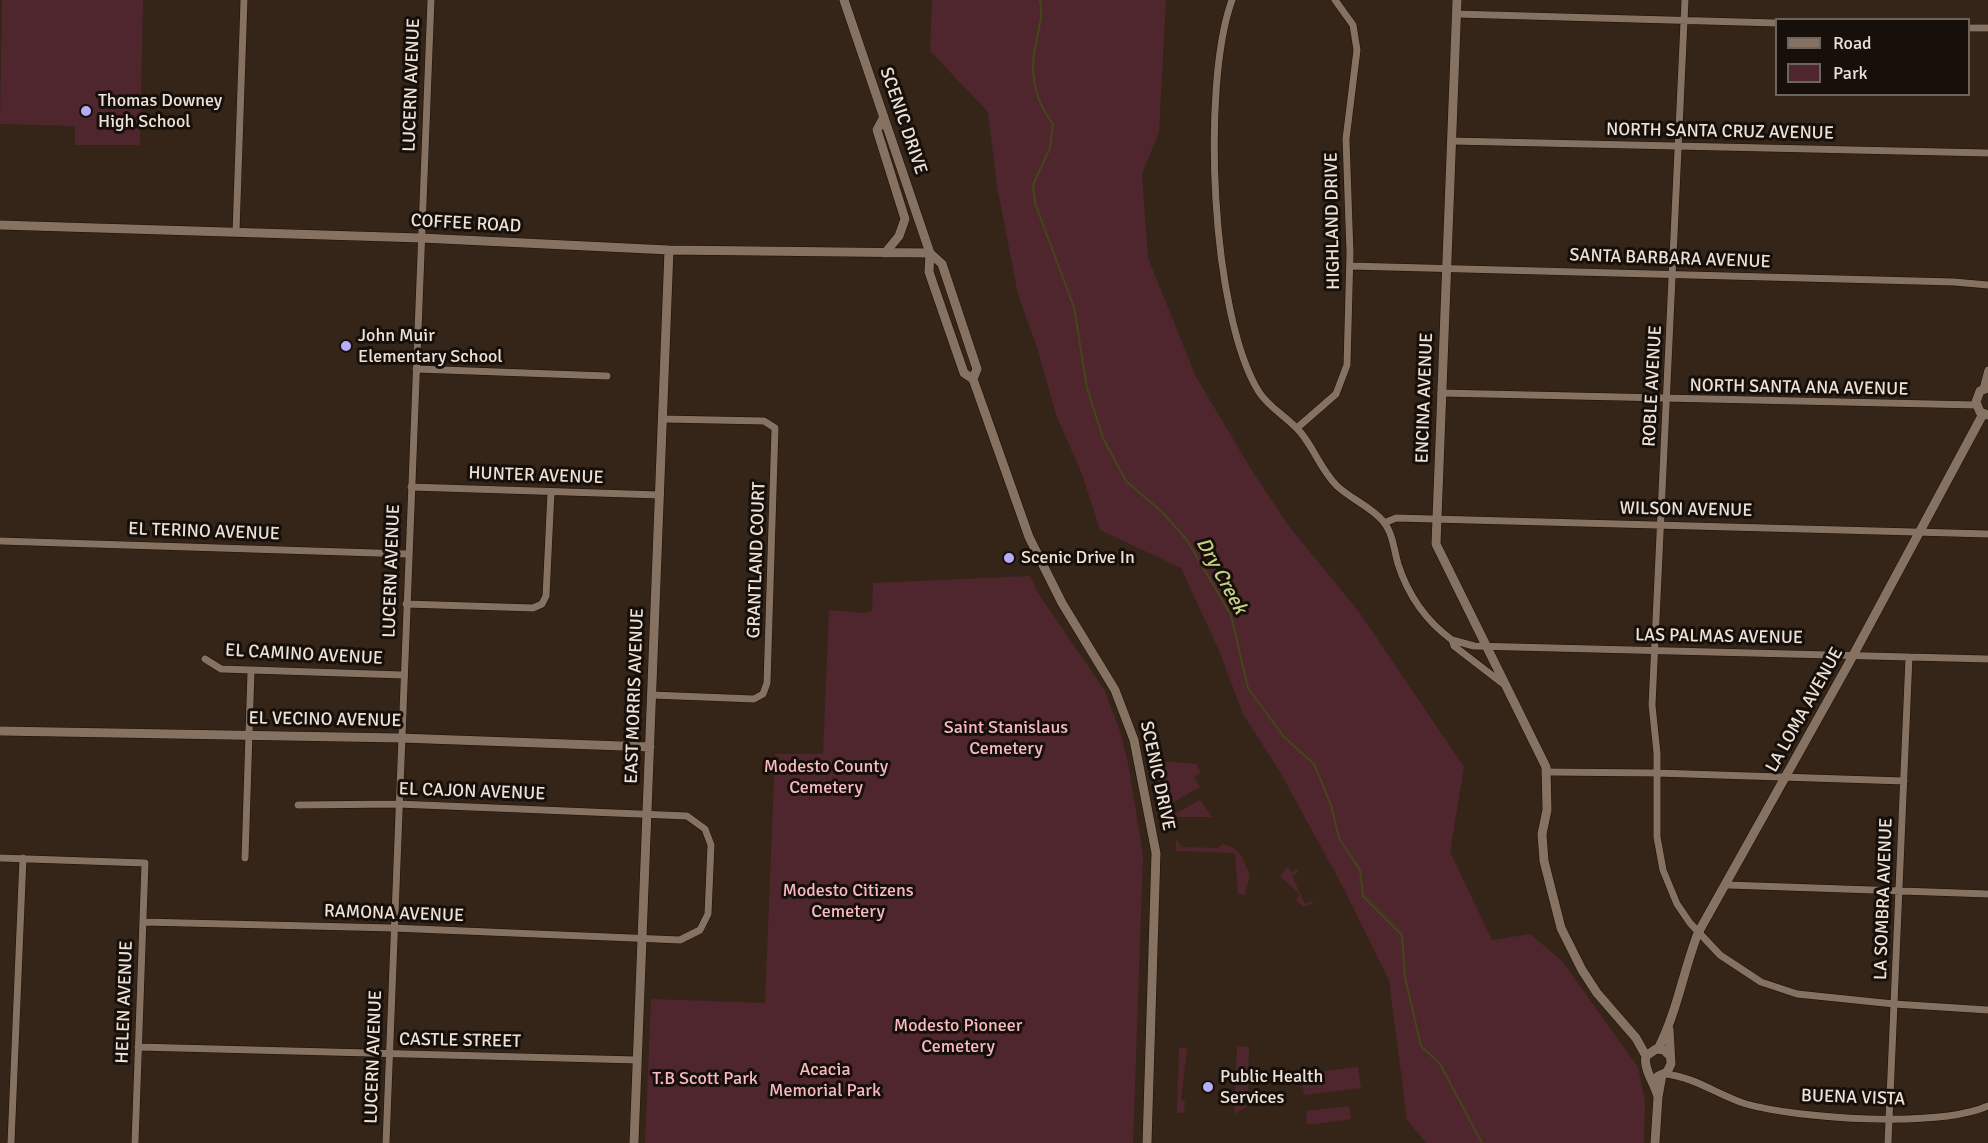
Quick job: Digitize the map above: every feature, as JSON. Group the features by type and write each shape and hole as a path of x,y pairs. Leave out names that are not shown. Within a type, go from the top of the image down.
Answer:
{"main road":[{"name":"SCENIC DRIVE","path":"844,0 930,253 929,272 964,373 973,379 1039,558 1062,603 1108,675 1120,699 1134,740 1156,853 1147,1143"},
{"name":"ENCINA AVENUE","path":"1457,0 1436,520 1438,548 1547,772"},
{"path":"884,117 877,130 905,219 899,236 885,253"},
{"name":"COFFEE ROAD","path":"0,225 421,238 669,250 930,253"},
{"name":"EAST MORRIS AVENUE","path":"634,1143 669,250"},
{"name":"SCENIC DRIVE","path":"930,253 942,264 977,369 973,379"},
{"path":"1985,388 1977,394 1976,405 1986,415"},
{"name":"LA LOMA AVENUE","path":"1657,1049 1669,1026 1686,964 1698,933 1728,885 1986,415"},
{"name":"EL VECINO AVENUE","path":"0,731 400,738 650,747"},
{"path":"1547,772 1547,810 1542,834 1546,872 1556,912 1582,970 1610,1010 1636,1038 1646,1056 1645,1065 1658,1097"},
{"name":"LA LOMA AVENUE","path":"1669,1026 1671,1060"},
{"path":"1636,1038 1657,1049 1664,1050 1671,1060 1664,1074 1658,1097 1655,1143"},
{"path":"1646,1056 1657,1049"},
{"path":"1650,1073 1664,1074"}],"street":[{"path":"236,232 244,0"},
{"name":"LUCERN AVENUE","path":"386,1143 400,738 431,0"},
{"path":"1232,0 1221,52 1215,131 1215,184 1223,267 1236,331 1253,382 1266,401 1297,428 1329,478 1384,523 1412,597 1428,619 1452,640 1454,646 1504,684"},
{"name":"HIGHLAND DRIVE","path":"1297,428 1333,398 1345,377 1349,333 1347,132 1357,44 1350,21 1335,0"},
{"name":"ROBLE AVENUE","path":"1685,0 1674,274 1652,705 1657,773 1657,837 1663,870 1677,904 1698,933 1731,964 1778,988 1797,994 1894,1004 1988,1010"},
{"path":"1456,14 1775,23"},
{"path":"1970,28 1988,28"},
{"name":"NORTH SANTA CRUZ AVENUE","path":"1452,141 1988,153"},
{"name":"SANTA BARBARA AVENUE","path":"1350,266 1988,285"},
{"path":"416,369 608,376"},
{"path":"1985,388 1988,370"},
{"name":"NORTH SANTA ANA AVENUE","path":"1441,393 1668,400 1976,405"},
{"name":"GRANTLAND COURT","path":"652,695 754,699 763,694 767,683 775,428 764,421 663,419"},
{"name":"HUNTER AVENUE","path":"411,487 660,495"},
{"path":"406,604 533,608 542,604 546,596 551,492"},
{"name":"WILSON AVENUE","path":"1384,523 1396,518 1988,534"},
{"name":"EL TERINO AVENUE","path":"0,541 408,554"},
{"name":"LAS PALMAS AVENUE","path":"1452,640 1485,646 1988,658"},
{"name":"LA SOMBRA AVENUE","path":"1888,1143 1909,657"},
{"name":"EL CAMINO AVENUE","path":"205,659 221,669 403,675"},
{"path":"245,858 251,671"},
{"path":"1547,772 1904,781"},
{"name":"EL CAJON AVENUE","path":"298,805 398,804 646,813 694,819 705,829 711,845 708,914 700,930 680,940 642,939"},
{"path":"0,858 23,858 11,1143"},
{"name":"HELEN AVENUE","path":"23,858 145,863 135,1143"},
{"path":"1728,885 1988,894"},
{"name":"RAMONA AVENUE","path":"143,922 393,928 642,939"},
{"name":"CASTLE STREET","path":"138,1047 637,1060"},
{"name":"BUENA VISTA","path":"1671,1060 1686,1077"},
{"name":"BUENA VISTA","path":"1664,1074 1686,1077 1744,1103 1809,1116 1889,1118 1956,1115 1988,1106"}],"green space":[{"path":"2,0 143,0 140,145 75,145 75,126 0,124"},
{"path":"932,0 1166,0 1159,132 1142,174 1148,258 1196,377 1254,474 1288,525 1359,612 1464,767 1450,852 1492,940 1530,934 1562,961 1638,1067 1645,1101 1644,1143 1426,1143 1407,1120 1389,980 1343,887 1280,772 1243,714 1218,648 1181,568 1100,530 1082,474 1056,415 1038,350 1018,295 997,186 988,112 930,51"},
{"path":"1030,576 1038,593 1105,691 1121,734 1129,768 1143,856 1133,1143 645,1143 651,999 765,1003 775,754 823,754 829,610 865,613 872,611 873,583"},
{"path":"1155,762 1196,764 1201,773 1194,777 1200,787 1170,804 1175,814 1200,800 1212,817 1165,817"},
{"path":"1176,839 1182,847 1218,848 1223,844 1234,848 1244,859 1250,874 1245,895 1238,894 1235,853 1176,851"},
{"path":"1288,867 1291,873 1297,869 1298,872 1292,876 1305,904 1312,901 1313,903 1303,907 1296,900 1300,894 1280,876"},
{"path":"1237,1046 1249,1047 1248,1099 1245,1099 1246,1107 1234,1114"},
{"path":"1179,1048 1187,1048 1181,1100 1185,1101 1184,1113 1177,1113"},
{"path":"1358,1067 1361,1088 1304,1095 1301,1074"},
{"path":"1349,1106 1351,1119 1307,1125 1306,1111"}],"waterway":[{"name":"Dry Creek","path":"1040,0 1041,16 1033,65 1035,85 1042,105 1053,124 1050,148 1033,185 1035,203 1074,307 1087,388 1103,438 1126,481 1162,512 1187,540 1231,615 1248,688 1284,737 1314,764 1331,805 1339,838 1360,870 1363,896 1402,935 1405,977 1421,1046 1440,1064 1482,1143"}],"place":[{"name":"Thomas Downey High School","path":"86,111"},
{"name":"John Muir Elementary School","path":"346,346"},
{"name":"Scenic Drive In","path":"1009,558"},
{"name":"Public Health Services","path":"1208,1087"}],"park label":[{"name":"Saint Stanislaus Cemetery","path":"1006,738"},
{"name":"Modesto County Cemetery","path":"826,777"},
{"name":"Modesto Citizens Cemetery","path":"848,901"},
{"name":"Modesto Pioneer Cemetery","path":"958,1036"},
{"name":"T.B Scott Park","path":"705,1079"},
{"name":"Acacia Memorial Park","path":"825,1080"}]}
